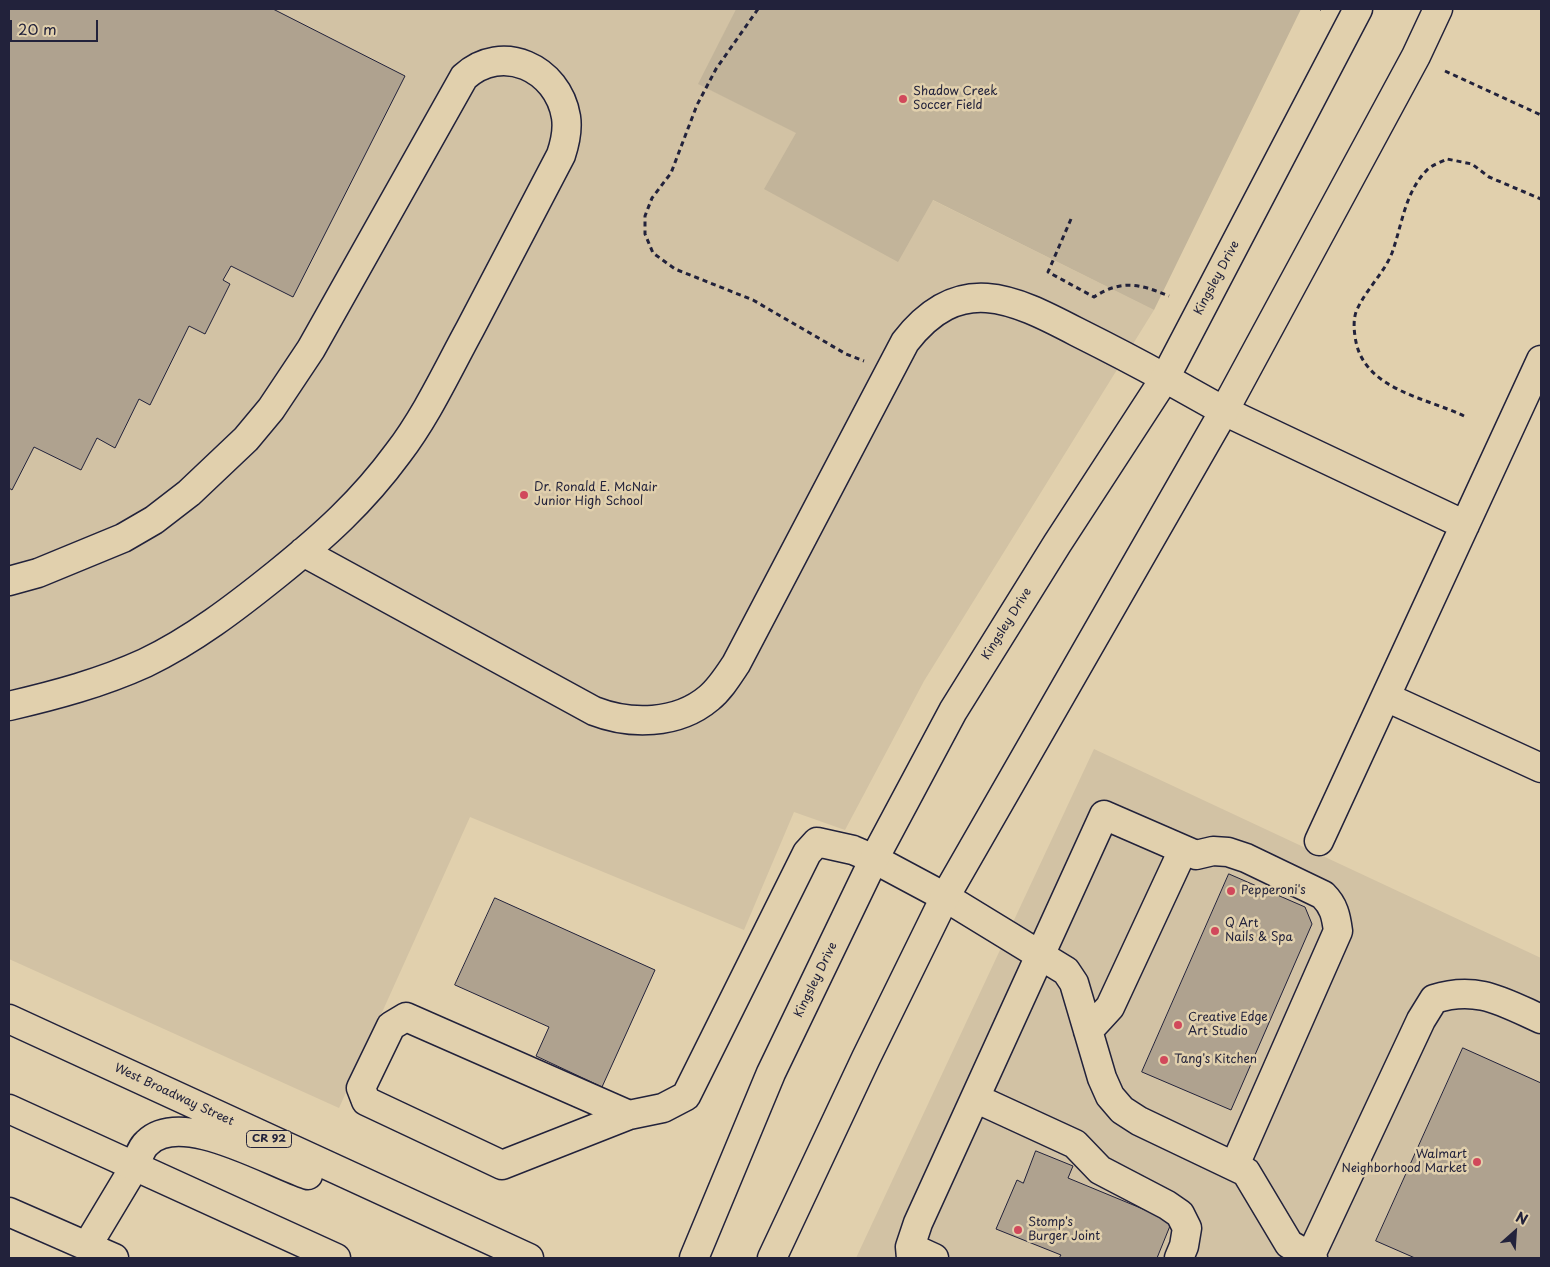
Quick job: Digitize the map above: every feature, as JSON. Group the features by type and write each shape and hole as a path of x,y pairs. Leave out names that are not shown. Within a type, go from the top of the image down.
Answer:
{"main road":[{"name":"Kingsley Drive","path":"694,1258 771,1073 874,859 953,711 1057,544 1165,378 1358,9"},
{"path":"772,1258 866,1058 945,897 1224,411 1416,56 1438,9"},
{"path":"9,581 47,570 123,538 154,520 218,468 246,439 297,372 464,77 474,67 497,61 521,64 545,75 564,107 567,128 561,155 443,379 399,452 344,518 214,622 181,644 146,662 65,693 9,706"},
{"path":"303,552 594,711 615,719 635,721 656,720 676,715 709,698 736,664 905,342 918,325 932,313 950,304 972,298 1008,300 1034,309 1224,411 1465,525"},
{"path":"1319,841 1540,366"},
{"path":"1386,697 1541,768"},
{"path":"919,1255 918,1223 1104,815 1196,855 1213,851 1228,852 1246,858 1323,895 1332,904 1338,932 1235,1165"},
{"path":"629,1115 406,1018 391,1026 361,1088 366,1102 502,1165 629,1115 663,1108 686,1096 807,852 817,842 853,850 874,859 945,897 1066,970 1074,983 1102,1078 1110,1096 1122,1110 1139,1121 1235,1165 1246,1172 1256,1185 1289,1244 1312,1258 1421,1020 1434,999 1448,994 1473,993 1492,997 1541,1020"},
{"path":"1088,1031 1110,1007 1183,850"},
{"name":"West Broadway Street","path":"9,1019 529,1258"},
{"path":"975,1098 1075,1144 1100,1170 1167,1205 1180,1214 1187,1228 1184,1246 1178,1258"},
{"path":"9,1109 336,1258"},
{"path":"87,1246 135,1166 146,1143 160,1134 181,1130 204,1134 312,1176 374,1187"},
{"path":"9,1212 114,1258"}],"path":[{"path":"758,9 716,69 697,105 671,172 652,198 645,216 645,234 653,253 675,269 753,300 846,354 890,371"},
{"path":"1445,71 1541,115"},
{"path":"1464,416 1403,392 1372,372 1357,347 1353,330 1355,314 1364,293 1379,276 1391,255 1412,190 1428,169 1447,159 1472,164 1489,177 1541,199"},
{"path":"1071,219 1048,272 1094,297 1108,288 1120,285 1146,286 1169,296"}],"shaded area":[{"name":"Dr. Ronald E. McNair Junior High School","path":"9,9 736,9 699,84 1154,310 924,681 845,830 794,812 744,930 470,817 339,1108 9,959"},
{"path":"736,9 1301,9 1154,310 933,200 898,262 764,189 796,133 698,84"},
{"path":"1094,749 1541,958 1541,1258 856,1258"}],"building":[{"path":"9,9 273,9 405,76 293,297 231,266 223,280 230,284 205,334 189,326 150,405 139,399 115,448 97,438 81,470 34,447 12,490 9,488"},
{"path":"1229,874 1305,907 1312,924 1231,1110 1142,1072"},
{"path":"495,898 655,970 602,1087 536,1056 549,1027 455,985"},
{"name":"Walmart Neighborhood Market","path":"1463,1048 1541,1083 1541,1258 1415,1258 1376,1241"},
{"path":"1036,1151 1073,1166 1068,1178 1172,1221 1157,1258 1059,1258 1061,1255 996,1229 1017,1180 1023,1183"}],"place":[{"name":"Shadow Creek Soccer Field","path":"903,99"},
{"name":"Dr. Ronald E. McNair Junior High School","path":"524,495"},
{"name":"Pepperoni's","path":"1231,891"},
{"name":"Q Art Nails & Spa","path":"1215,931"},
{"name":"Creative Edge Art Studio","path":"1178,1025"},
{"name":"Tang's Kitchen","path":"1164,1060"},
{"name":"Walmart Neighborhood Market","path":"1477,1162"},
{"name":"Stomp's Burger Joint","path":"1018,1230"}]}
